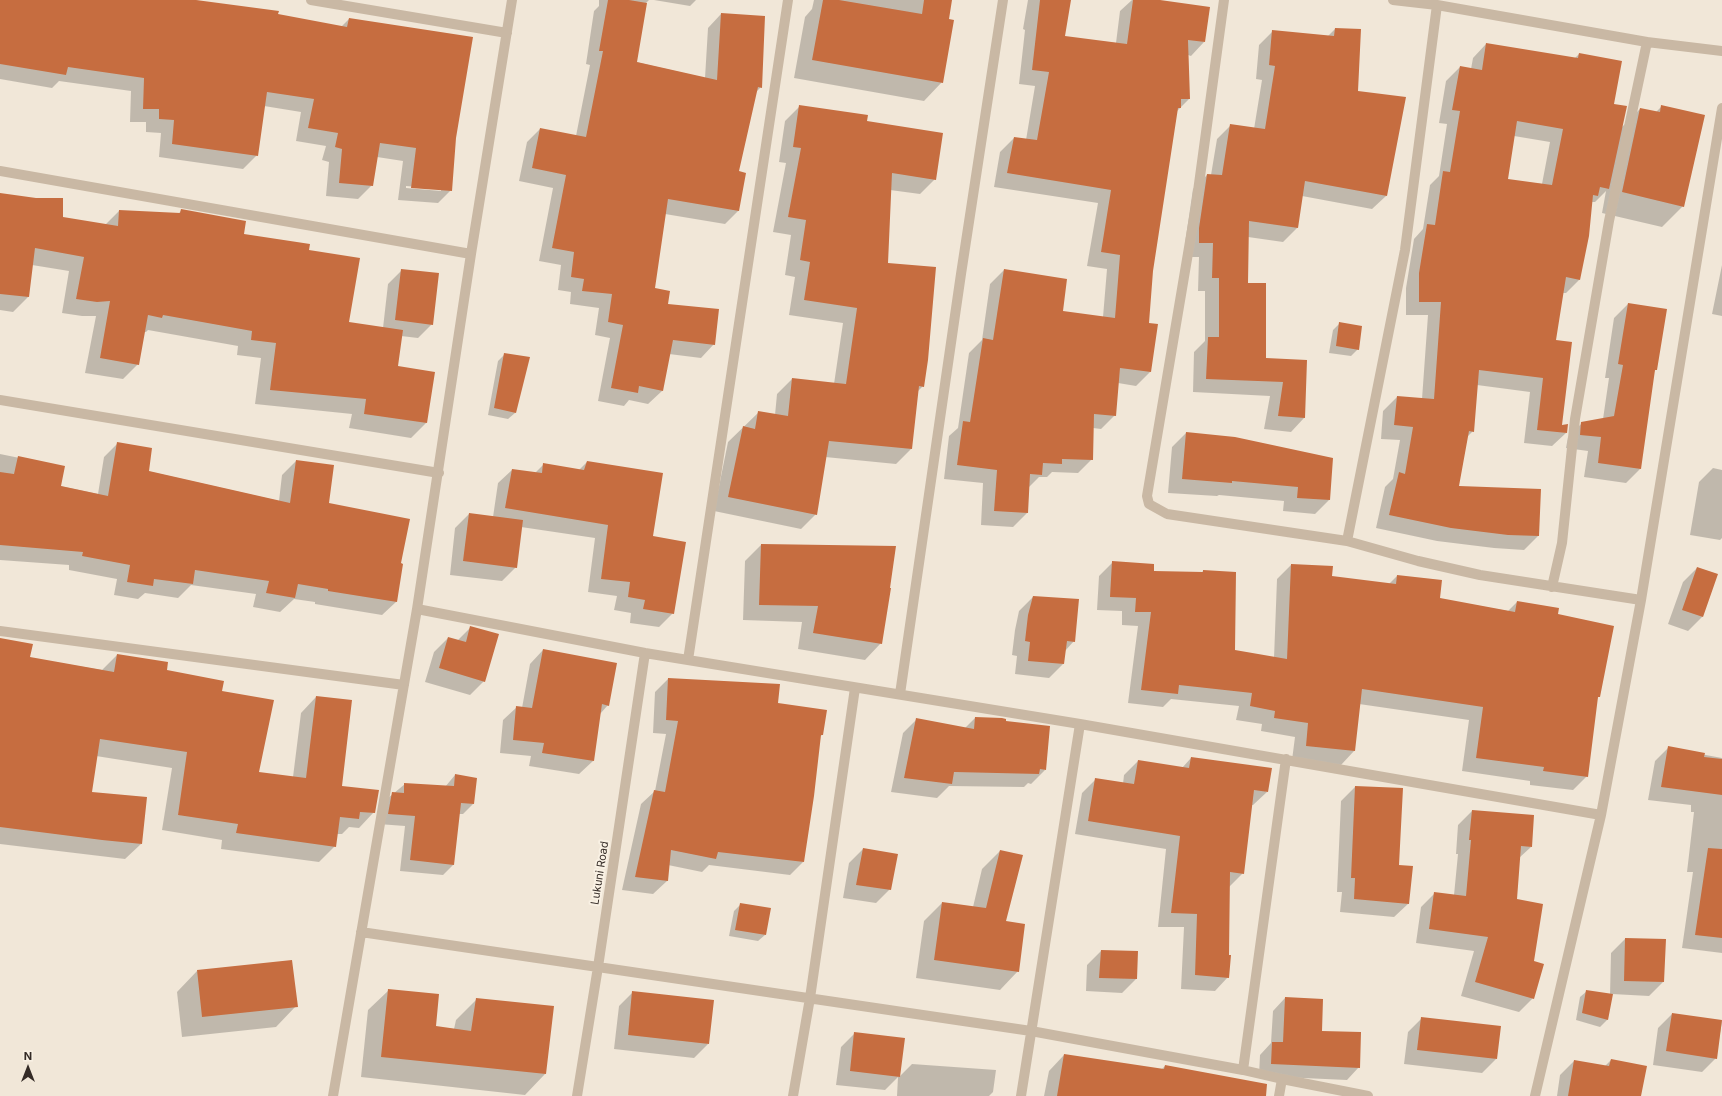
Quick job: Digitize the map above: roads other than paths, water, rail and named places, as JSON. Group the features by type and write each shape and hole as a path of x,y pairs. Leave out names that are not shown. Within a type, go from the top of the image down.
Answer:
{"street":[{"path":"311,0 507,33"},
{"path":"333,1096 439,474 470,254 512,0"},
{"path":"688,660 788,0"},
{"path":"900,694 961,274 1003,0"},
{"path":"1224,0 1196,206 1147,496 1150,504 1167,514 1347,541 1418,561 1480,575 1641,600"},
{"path":"1393,0 1437,5 1647,42 1722,51"},
{"path":"1347,541 1405,250 1437,5"},
{"path":"1552,587 1562,543 1575,420 1608,228 1647,42"},
{"path":"1535,1096 1601,815 1641,600 1722,108"},
{"path":"0,171 470,254"},
{"path":"0,400 439,474"},
{"path":"417,608 645,653 1080,724 1601,815"},
{"path":"0,631 404,685"},
{"name":"Lukuni Road","path":"577,1096 645,653"},
{"path":"793,1096 810,998 855,688"},
{"path":"1021,1096 1080,724"},
{"path":"1243,1070 1286,759"},
{"path":"361,932 1032,1031 1243,1070 1368,1096"},
{"path":"1279,1096 1282,1079"}]}
